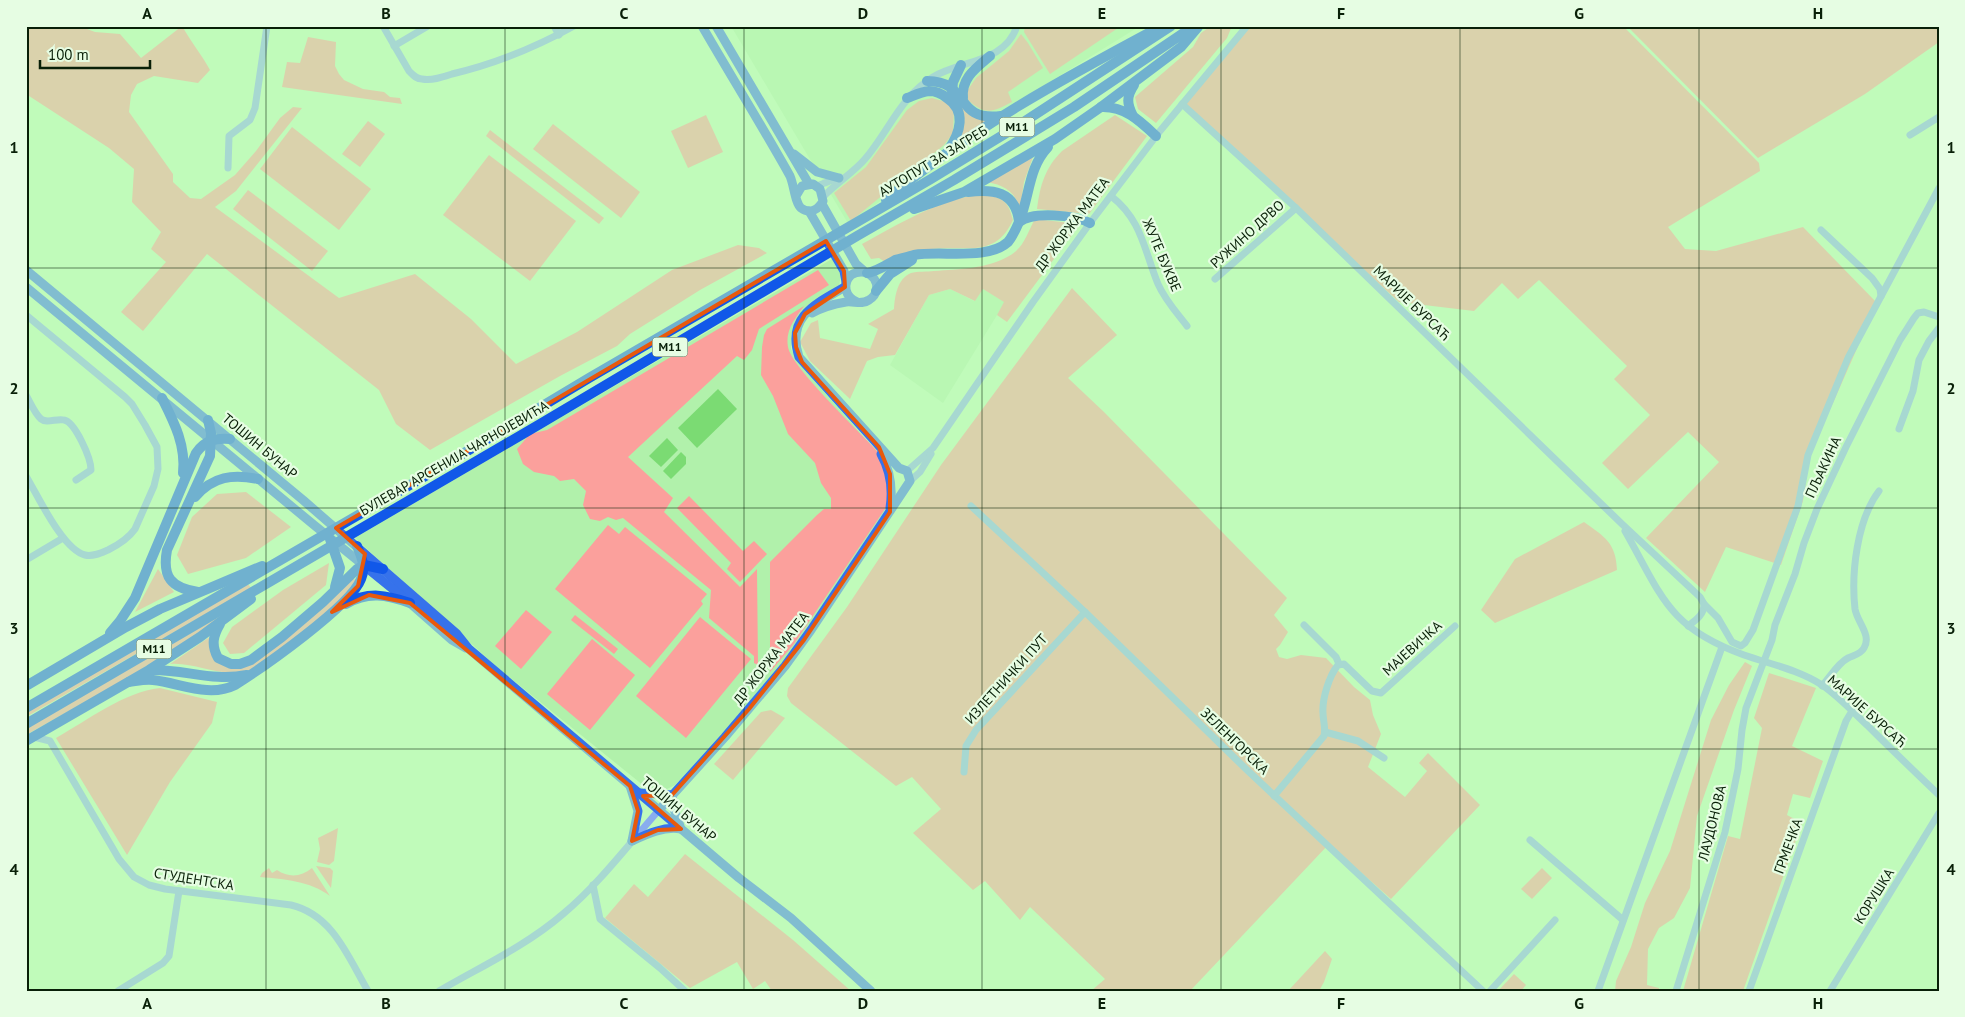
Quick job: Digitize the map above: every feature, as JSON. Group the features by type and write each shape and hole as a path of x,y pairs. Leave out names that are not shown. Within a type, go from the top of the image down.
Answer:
{"highway":[{"path":"859,222 908,181 1004,116 1161,26"},
{"name":"АУТОПУТ ЗА ЗАГРЕБ","path":"859,222 1016,127 1171,26"},
{"name":"АУТОПУТ ЗА ЗАГРЕБ","path":"894,215 1074,107 1194,26"},
{"path":"894,215 964,192 1055,139 1101,107 1186,42 1198,26"},
{"path":"947,153 959,131 962,88 968,76 990,56"},
{"path":"952,87 961,65"},
{"path":"1133,116 1127,100 1130,90 1137,80"},
{"path":"927,81 944,83 952,87 960,102 980,116 1004,116"},
{"path":"907,98 932,91 960,102"},
{"path":"1101,107 1119,109 1133,116 1156,136"},
{"path":"866,272 876,270 901,258 921,255 981,253 995,249 1008,241 1019,222 1034,169 1042,152 1055,139"},
{"path":"964,192 984,190 1006,196 1014,205 1018,213 1019,222"},
{"name":"БУЛЕВАР АРСЕНИЈА ЧАРНОЈЕВИЋА","path":"26,724 894,215"},
{"path":"1019,222 1029,216 1038,216 1076,217 1090,223"},
{"name":"БУЛЕВАР АРСЕНИЈА ЧАРНОЈЕВИЋА","path":"26,708 859,222"},
{"path":"876,291 898,268 921,255"},
{"path":"162,398 180,437 184,460 182,482"},
{"path":"198,592 178,587 167,574 165,564 167,550 210,456 211,440 208,420"},
{"path":"102,641 120,621 135,598 182,482 199,448 211,440 230,439"},
{"path":"190,503 201,490 216,479 235,476 258,479"},
{"path":"330,538 340,571 332,594"},
{"path":"129,682 150,680 215,691 228,689 252,674 332,612 356,590 362,577 364,565 357,546"},
{"path":"26,686 146,616 251,570 277,562"},
{"path":"221,623 213,637 212,645 218,658 230,664 246,662 282,637 332,594 351,573 364,565 383,569"},
{"path":"30,739 149,670 221,623 283,574"},
{"path":"332,612 357,598 369,595 385,596 410,603"},
{"path":"149,670 166,669 217,678 252,674"}],"main road":[{"path":"702,26 790,178 799,206 808,211 844,271 848,297 857,302"},
{"path":"716,26 789,150 813,185 828,217 856,264 876,281 874,296 866,302 826,306 802,318"},
{"path":"789,150 817,172 839,178"},
{"path":"796,196 799,189 813,185"},
{"path":"808,211 816,210 822,201"},
{"name":"ТОШИН БУНАР","path":"26,270 357,546 457,634 469,649 751,888 791,918 871,991"},
{"path":"866,272 856,272 851,275 846,285 810,308 802,318 795,333 796,347 799,357 879,447 903,469 908,484 900,489 891,484"},
{"name":"ТОШИН БУНАР","path":"26,287 410,603 452,640 469,649"},
{"path":"879,447 890,474 890,512"},
{"path":"890,474 894,469 903,469"},
{"name":"ДР ЖОРЖА МАТЕА","path":"659,810 725,737 785,666 908,484"},
{"path":"630,786 638,811 632,841"},
{"path":"632,841 658,830 681,829 675,813 672,795 639,793"}],"street":[{"path":"228,168 229,136 250,120 255,108 267,26"},
{"path":"383,26 409,71 416,77 425,80 463,72 503,60 559,35 574,26"},
{"path":"394,46 428,26"},
{"path":"554,26 559,35"},
{"path":"822,201 870,154 907,98 927,81 944,71 990,56 1008,43 1017,26"},
{"name":"ДР ЖОРЖА МАТЕА","path":"908,484 925,465 933,448 1032,302 1090,223 1156,136 1247,26"},
{"name":"МАРИЈЕ БУРСАЋ","path":"1182,104 1296,208 1622,524 1700,597 1704,604 1718,618 1734,644 1741,646 1753,630 1798,506 1808,455 1848,358 1881,296"},
{"path":"1910,134 1939,117"},
{"path":"813,185 850,174"},
{"path":"1881,296 1939,188"},
{"name":"ЖУТЕ БУКВЕ","path":"1111,196 1122,204 1136,225 1161,290 1187,326"},
{"name":"РУЖИНО ДРВО","path":"1215,279 1296,208"},
{"path":"1821,230 1872,278 1880,289 1881,296"},
{"name":"ПЉАКИНА","path":"1764,661 1772,640 1774,625 1795,574 1804,543 1817,509 1846,446 1900,340 1918,313 1924,312 1939,317"},
{"path":"26,315 132,404 140,414 157,447 159,460 157,477 135,530 118,544 100,553 87,555 72,548 63,538 29,487 26,476"},
{"path":"1900,429 1919,360 1929,341 1939,328"},
{"path":"26,395 41,419 47,421 62,419 70,422 75,430 91,463 91,470 76,480"},
{"name":"ДР ЖОРЖА МАТЕА","path":"903,469 933,448"},
{"path":"1822,686 1842,662 1864,650 1866,634 1856,614 1854,574 1857,549 1869,507 1879,491"},
{"name":"ЗЕЛЕНГОРСКА","path":"971,506 1085,612 1274,796 1483,991"},
{"name":"МАРИЈЕ БУРСАЋ","path":"1622,524 1654,586 1674,613 1688,626 1704,638 1722,647 1793,672 1822,686 1852,711 1939,795"},
{"path":"26,560 63,538"},
{"path":"1688,626 1701,615 1704,604"},
{"name":"ИЗЛЕТНИЧКИ ПУТ","path":"964,772 966,746 976,730 1085,612"},
{"name":"МАЈЕВИЧКА","path":"1304,625 1336,656 1339,664 1344,664 1372,691 1381,693 1455,626"},
{"path":"1598,991 1722,647"},
{"name":"ЛАУДОНОВА","path":"1676,991 1725,832 1738,769 1744,718 1764,661"},
{"path":"1274,796 1322,739 1325,732 1323,712 1325,697 1335,668 1339,664"},
{"name":"ГРМЕЧКА","path":"1749,991 1846,721 1852,711"},
{"path":"30,739 50,741 55,725"},
{"path":"1325,732 1358,741 1384,758"},
{"name":"СТУДЕНТСКА","path":"50,741 128,872 149,885 179,891 291,905 305,910 329,926 368,991"},
{"path":"439,991 534,936 564,913 593,885 659,810"},
{"name":"КОРУШКА","path":"1830,991 1939,813"},
{"path":"1530,840 1624,920"},
{"path":"593,885 600,919 685,991"},
{"path":"118,991 163,963 169,956 179,891"},
{"path":"1490,991 1556,920"}],"highlighted area":[{"path":"826,241 844,271 845,287 805,314 795,333 796,347 802,362 879,447 890,474 890,512 804,640 749,709 672,795 643,796 681,829 658,830 632,841 638,811 630,786 410,603 369,595 332,612 358,586 365,554 336,528"}],"shaded area":[{"path":"26,26 79,26 95,32 120,34 141,58 182,26 210,70 198,83 154,76 137,84 131,95 129,112 173,174 173,182 190,198 201,199 235,175 256,151 280,118 293,107 302,108 236,191 215,207 339,298 415,274 471,319 516,364 577,332 672,270 738,245 759,248 767,253 700,290 630,334 617,346 430,450 396,424 379,390 207,254 143,331 121,312 166,262 151,249 161,232 132,202 134,169 109,148 26,94"},
{"path":"731,26 1140,26 1022,99 849,225"},
{"path":"1025,26 1121,26 1050,74 1024,32"},
{"path":"1211,26 1232,26 1227,38 1156,123 1138,109 1135,97 1193,47 1201,33"},
{"path":"1247,26 1623,26 1759,163 1760,171 1668,227 1685,249 1716,251 1803,227 1877,303 1811,449 1803,501 1781,565 1726,547 1705,592 1646,538 1719,462 1688,432 1628,489 1602,463 1650,415 1614,379 1627,366 1539,280 1518,299 1502,283 1474,311 1399,302 1182,104"},
{"path":"1627,26 1939,26 1939,42 1865,94 1758,158"},
{"path":"1021,34 1043,68 1008,92 1012,102 990,111 974,105 968,100 967,91 976,78 1009,51"},
{"path":"308,37 336,42 335,66 344,80 363,89 384,92 390,97 400,98 402,104 282,87 287,62 300,63"},
{"path":"932,98 946,102 954,110 953,133 944,145 851,221 834,193 866,167 907,110 919,101"},
{"path":"958,100 988,121 960,140 964,120"},
{"path":"706,115 723,152 688,168 671,131"},
{"path":"1115,115 1147,136 1089,214 1037,209 1044,177 1056,157"},
{"path":"368,121 385,134 360,167 342,154"},
{"path":"553,124 640,192 621,218 533,149"},
{"path":"292,127 371,189 339,230 260,169"},
{"path":"490,130 604,218 599,224 486,136"},
{"path":"489,155 576,221 530,281 443,215"},
{"path":"1033,157 1024,182 1020,210 1016,198 1008,190 987,182"},
{"path":"248,190 328,251 312,271 233,209"},
{"path":"983,194 1004,201 1009,208 1013,220 1006,232 998,240 988,245 978,248 931,249 885,262 879,258 871,259 862,244 905,220 936,206 967,196"},
{"path":"1035,219 1080,224 1007,322 997,315 1004,302 983,289 975,301 950,289 929,295 895,355 878,357 867,361 850,399 810,361 800,342 811,323 818,320 820,338 870,349 878,329 868,324 894,309 898,288 906,276 916,272 973,268 992,264 1009,256 1018,249 1025,240"},
{"path":"832,259 841,274 839,287 805,308 799,315 791,334 791,349 801,366 878,453 887,507 797,644 729,727 675,785 665,790 649,790 497,667 355,538"},
{"path":"818,270 829,285 759,329 752,350 744,360 737,356 628,457 673,498 664,512 740,587 757,569 758,665 754,663 754,656 709,618 711,590 623,518 616,520 608,517 600,521 590,519 583,505 586,491 574,479 560,481 554,476 534,472 523,464 517,449 530,434 547,430"},
{"path":"1072,288 1117,335 1068,378 1104,412 1287,598 1274,615 1288,632 1276,649 1279,657 1287,659 1301,655 1326,658 1354,687 1370,700 1373,715 1381,734 1368,767 1405,797 1427,771 1419,763 1428,753 1480,805 1391,899 1329,844 1190,991 1091,991 1105,979 1030,907 1020,920 985,881 973,890 913,833 941,809 912,777 896,786 791,703 787,696 788,688 847,607 941,465"},
{"path":"950,289 974,301 983,289 1005,302 943,403 890,365 929,295"},
{"path":"804,306 789,330 788,347 792,356 813,384 879,453 885,465 889,503 794,644 770,672 770,562 817,515 824,509 831,509 831,498 821,483 815,463 788,434 773,396 761,375 762,347 767,329"},
{"path":"718,389 737,409 697,448 678,428"},
{"path":"667,438 678,450 661,467 649,456"},
{"path":"681,452 686,457 686,464 671,479 663,471"},
{"path":"246,492 291,527 246,558 188,574 177,555 192,517 217,494"},
{"path":"689,496 743,551 754,541 767,554 740,582 727,569 731,563 677,508"},
{"path":"1584,522 1598,532 1612,547 1617,570 1495,623 1481,610 1515,559"},
{"path":"608,525 619,534 625,527 707,594 701,601 703,604 650,668 555,589"},
{"path":"329,563 326,585 244,653 230,654 223,643 232,627 283,590"},
{"path":"158,569 174,592 135,612"},
{"path":"353,578 357,582 338,603 304,631 252,669 236,673 226,673 189,665 170,664 211,636 213,651 244,666"},
{"path":"248,584 251,588 26,717 26,712"},
{"path":"526,610 552,632 521,669 495,646"},
{"path":"229,611 155,661 26,735 26,728"},
{"path":"575,615 618,649 614,654 571,620"},
{"path":"700,617 751,659 686,738 636,696"},
{"path":"592,639 635,675 590,730 547,694"},
{"path":"1745,662 1752,666 1734,710 1697,816 1690,888 1674,918 1659,928 1648,949 1647,985 1659,988 1659,991 1615,991 1616,981 1631,947 1645,903 1670,851 1711,720 1729,685"},
{"path":"1769,673 1816,688 1792,746 1823,761 1810,798 1793,794 1787,815 1802,823 1743,991 1683,991 1728,836 1740,839 1762,728 1754,718"},
{"path":"160,688 217,702 212,723 170,782 127,855 56,738 120,701 133,695"},
{"path":"771,710 785,718 733,780 714,764 761,712"},
{"path":"338,828 334,861 329,865 317,862 320,849 318,838"},
{"path":"685,854 793,940 851,991 772,991 765,981 753,989 737,962 690,988 605,918 634,884 648,897"},
{"path":"316,866 330,868 333,871 331,888"},
{"path":"269,868 272,873 277,870 290,875 299,875 312,868 330,896 305,884 260,877"},
{"path":"1542,868 1552,878 1532,899 1521,889"},
{"path":"1325,951 1332,959 1319,991 1288,991"},
{"path":"1514,974 1526,985 1521,991 1498,991"}]}
